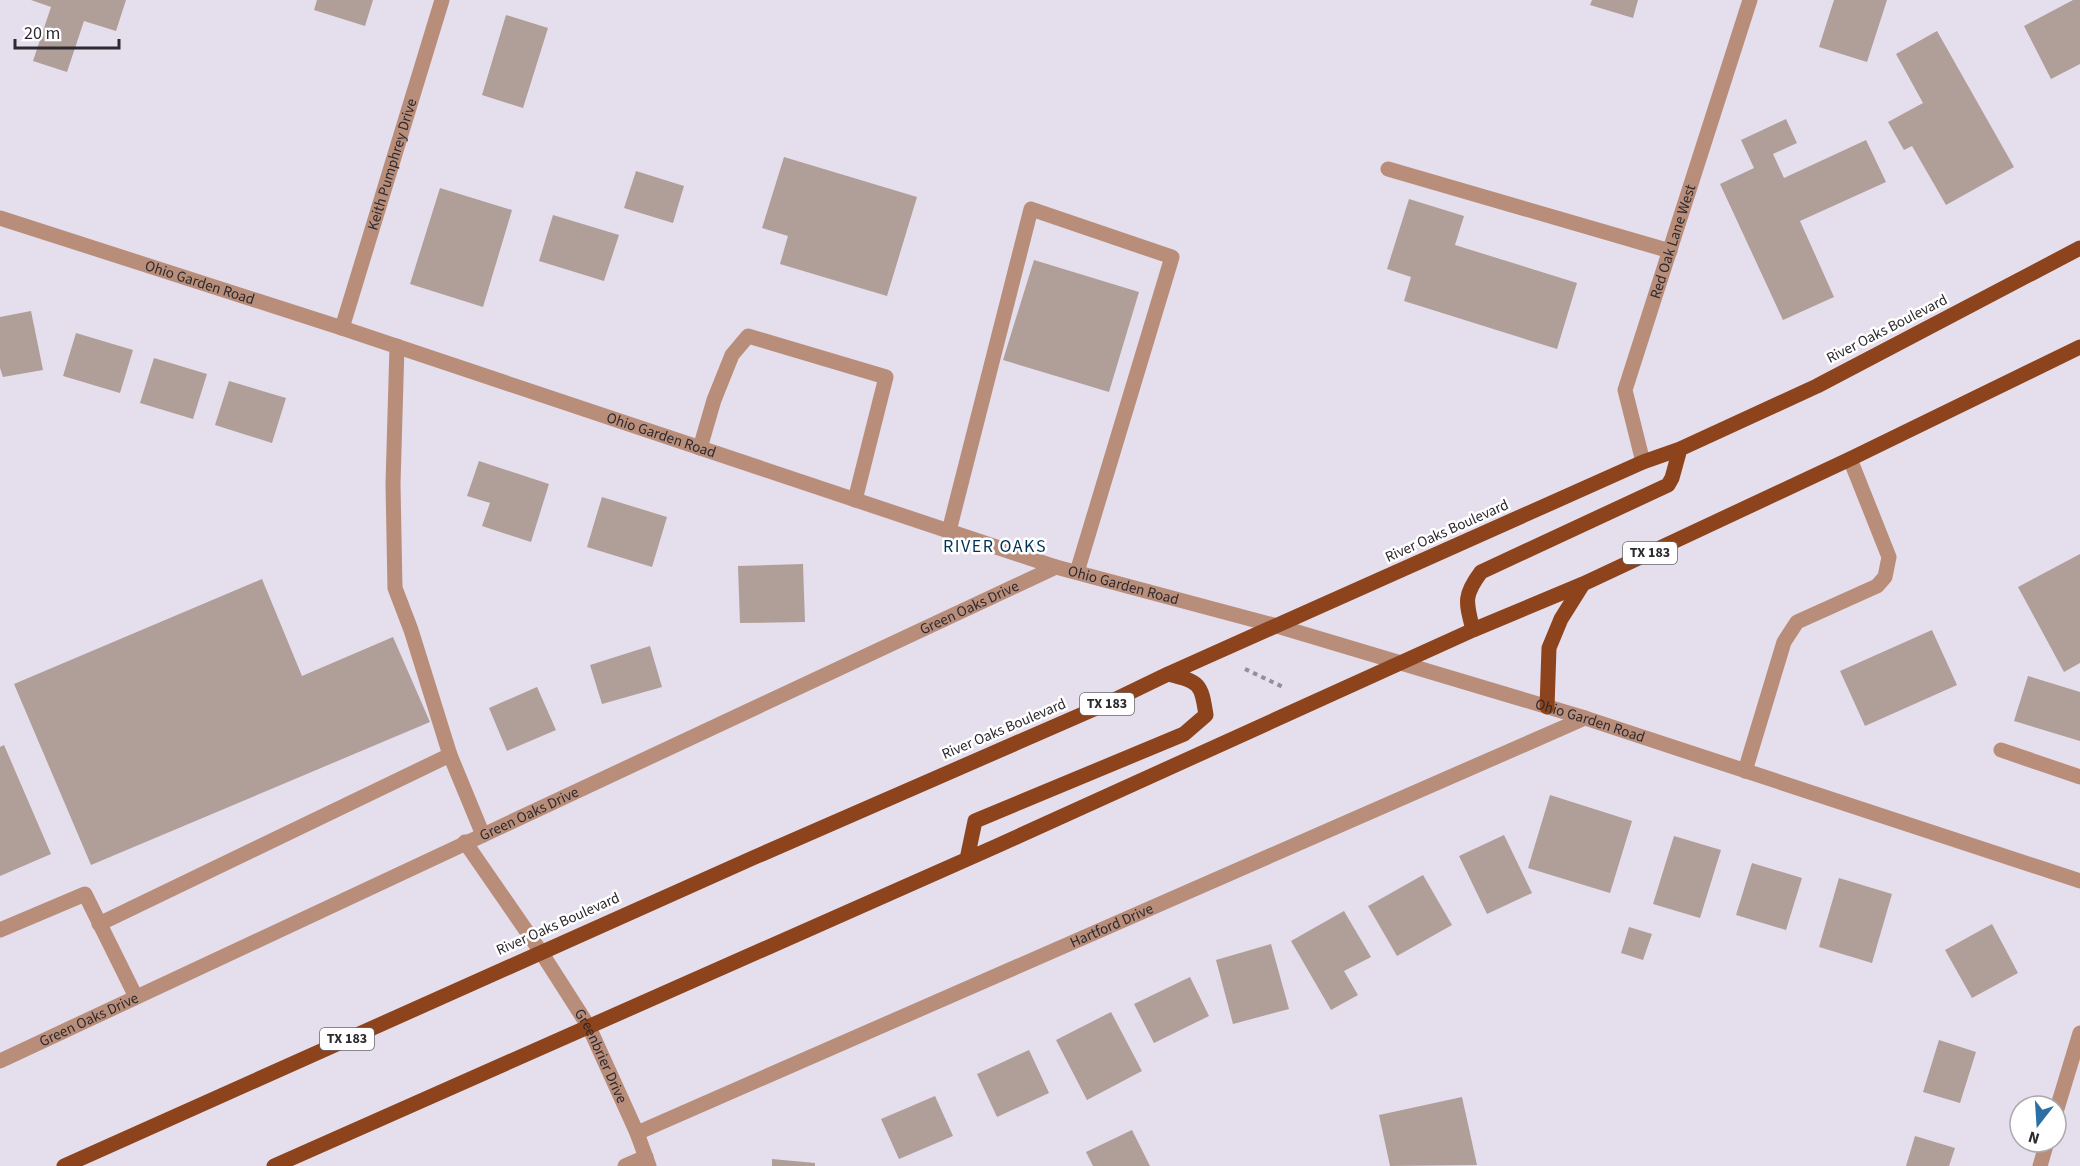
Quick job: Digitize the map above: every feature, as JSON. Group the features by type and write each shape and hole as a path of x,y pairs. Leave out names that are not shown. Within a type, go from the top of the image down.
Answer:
{"main road":[{"name":"River Oaks Boulevard","path":"64,1166 541,952 1108,704 1168,674 1643,462 1680,449 1817,386 2080,248"},
{"name":"TX 183","path":"276,1166 967,859 1473,630 1583,584 1850,459 2080,347"},
{"path":"1473,630 1467,606 1469,588 1480,572 1668,485 1680,449"},
{"path":"1547,707 1548,648 1561,619 1583,584"},
{"path":"967,859 975,821 1184,734 1206,715 1202,691 1192,680 1168,674"}],"street":[{"name":"Keith Pumphrey Drive","path":"342,328 442,0"},
{"name":"Red Oak Lane West","path":"1643,462 1625,390 1750,0"},
{"path":"1388,169 1670,251"},
{"path":"949,531 1030,209 1172,257 1077,572"},
{"name":"Ohio Garden Road","path":"0,218 397,346 1056,567 1277,626 1585,718 2080,881"},
{"path":"700,448 714,400 732,355 748,336 886,377 855,500"},
{"path":"397,346 393,484 395,588 411,630 450,755 483,835"},
{"path":"1745,771 1784,642 1797,622 1877,586 1885,577 1889,557 1850,459"},
{"name":"Green Oaks Drive","path":"0,1061 1056,567"},
{"name":"Hartford Drive","path":"638,1133 1585,718"},
{"path":"2001,750 2080,777"},
{"path":"99,924 450,755"},
{"name":"Greenbrier Drive","path":"465,842 541,952 589,1027 638,1133 647,1162"},
{"path":"0,930 85,894 136,997"},
{"path":"2061,1094 2080,1032"},
{"path":"625,1166 647,1162"}],"path":[{"path":"1245,669 1292,691"}],"building":[{"path":"31,0 126,0 116,31 84,21 67,72 33,61 51,7"},
{"path":"317,0 373,0 365,26 314,10"},
{"path":"1592,0 1638,0 1633,18 1590,5"},
{"path":"1834,0 1887,0 1867,62 1819,47"},
{"path":"2073,0 2080,0 2080,64 2051,79 2024,26"},
{"path":"506,15 548,28 523,108 482,95"},
{"path":"1937,31 2014,167 1946,205 1912,146 1904,150 1888,122 1923,103 1896,54"},
{"path":"1786,119 1797,143 1773,154 1784,178 1866,140 1886,182 1800,221 1834,297 1783,320 1720,184 1754,168 1741,140"},
{"path":"784,157 917,197 887,296 780,264 788,236 762,228"},
{"path":"636,171 684,186 673,223 624,208"},
{"path":"440,188 512,210 483,307 410,284"},
{"path":"1409,199 1464,216 1455,245 1577,283 1557,349 1404,301 1411,277 1387,269"},
{"path":"553,215 619,235 604,281 539,261"},
{"path":"1034,260 1139,292 1109,392 1003,360"},
{"path":"31,311 43,370 3,377 0,368 0,317"},
{"path":"76,333 133,350 120,393 63,376"},
{"path":"154,358 207,374 193,419 140,403"},
{"path":"229,381 286,398 272,443 215,425"},
{"path":"479,461 549,484 531,542 482,526 490,503 467,496"},
{"path":"602,497 667,517 652,567 587,547"},
{"path":"2080,554 2080,663 2064,672 2018,587"},
{"path":"803,564 805,622 740,623 738,566"},
{"path":"262,579 302,676 393,637 430,722 91,865 14,684"},
{"path":"1932,630 1957,685 1865,726 1840,671"},
{"path":"650,646 662,687 602,704 590,665"},
{"path":"2028,676 2080,692 2080,741 2014,721"},
{"path":"537,687 556,730 507,751 489,708"},
{"path":"4,745 51,854 0,876 0,747"},
{"path":"1550,795 1632,821 1610,893 1528,868"},
{"path":"1504,835 1532,893 1487,914 1459,856"},
{"path":"1674,836 1721,850 1700,918 1653,904"},
{"path":"1752,863 1802,878 1786,930 1736,915"},
{"path":"1423,875 1452,925 1397,956 1368,906"},
{"path":"1839,878 1892,894 1872,963 1819,947"},
{"path":"1344,911 1371,957 1344,971 1358,995 1331,1010 1291,941"},
{"path":"1992,924 2018,973 1972,998 1945,950"},
{"path":"1629,927 1652,934 1643,960 1621,953"},
{"path":"1271,944 1289,1009 1233,1024 1216,960"},
{"path":"1190,977 1209,1016 1154,1043 1134,1004"},
{"path":"1111,1012 1142,1071 1087,1100 1056,1040"},
{"path":"1939,1040 1976,1052 1960,1103 1923,1092"},
{"path":"1029,1050 1049,1093 997,1117 977,1074"},
{"path":"935,1096 953,1136 899,1159 881,1119"},
{"path":"1462,1097 1477,1165 1390,1166 1379,1115"},
{"path":"1132,1130 1150,1166 1093,1166 1086,1152"},
{"path":"1915,1136 1955,1148 1949,1166 1906,1166"},
{"path":"772,1159 815,1163 815,1166 772,1166"}],"district":[{"name":"RIVER OAKS","path":"995,546"}]}
